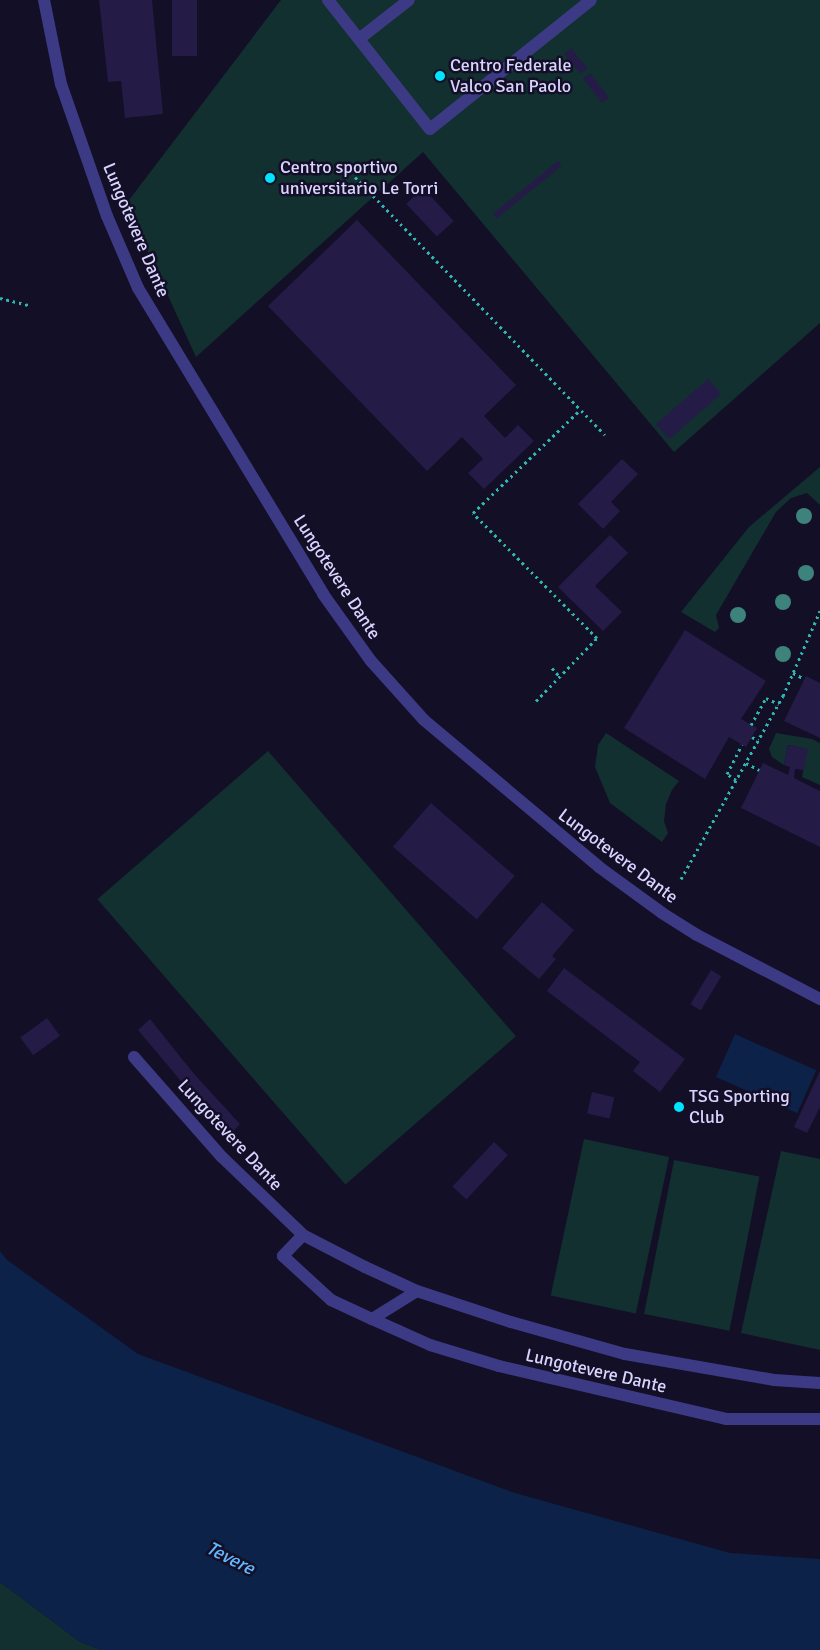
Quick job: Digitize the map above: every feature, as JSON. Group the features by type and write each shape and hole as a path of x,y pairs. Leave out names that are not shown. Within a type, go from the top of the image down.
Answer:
{"street":[{"name":"Lungotevere Dante","path":"44,0 61,84 101,201 138,288 323,594 371,661 424,720 599,868 662,913 698,935 820,999"},
{"path":"328,0 430,129 591,0"},
{"path":"359,39 409,0"},
{"name":"Lungotevere Dante","path":"134,1057 222,1157 303,1235 417,1290 511,1322 625,1354 774,1380 820,1383"},
{"name":"Lungotevere Dante","path":"303,1235 283,1256 331,1300 430,1346 499,1366 726,1420 820,1419"},
{"path":"372,1319 417,1290"}],"path":[{"path":"356,177 605,434"},
{"path":"0,298 28,305"},
{"path":"536,701 597,638 473,513 580,410"},
{"path":"681,879 778,704 820,610"},
{"path":"552,668 560,677"},
{"path":"793,674 805,679"},
{"path":"751,725 766,698 778,704"},
{"path":"752,737 758,740"},
{"path":"736,780 726,774 742,745"},
{"path":"746,763 759,770"}],"green space":[{"path":"281,0 820,0 820,323 674,452 423,152 196,357 126,204"},
{"path":"820,467 820,505 807,493 791,498 776,512 716,615 719,628 715,632 681,612 749,527"},
{"path":"606,733 679,781 672,790 666,804 664,821 668,833 662,842 610,803 595,767 598,745"},
{"path":"776,733 812,739 820,743 820,785 802,777 807,749 788,745 784,765 772,757 769,749"},
{"path":"268,751 516,1036 345,1185 97,899"},
{"path":"584,1139 669,1157 636,1314 551,1296"},
{"path":"781,1151 820,1159 820,1350 741,1333"},
{"path":"674,1160 759,1177 729,1331 644,1314"},
{"path":"0,1582 79,1641 101,1650 0,1650"}],"water":[{"path":"735,1034 816,1070 797,1113 716,1077"},
{"name":"Tevere","path":"0,1251 7,1260 138,1354 515,1493 730,1553 820,1559 820,1650 101,1650 79,1641 0,1582"}],"building":[{"path":"99,0 152,0 163,114 125,118 121,81 108,82"},
{"path":"172,0 197,0 197,56 172,56"},
{"path":"571,48 587,68 580,74 564,54"},
{"path":"590,73 609,97 602,103 583,79"},
{"path":"558,161 562,166 496,219 493,214"},
{"path":"423,188 454,221 437,237 406,204"},
{"path":"357,220 516,385 484,416 505,438 518,425 534,441 484,489 468,473 483,459 462,437 427,471 268,306"},
{"path":"708,379 721,394 669,439 656,424"},
{"path":"622,459 638,474 611,502 620,511 603,529 578,504"},
{"path":"610,535 628,553 595,586 622,612 603,631 558,587"},
{"path":"685,630 766,681 741,719 757,728 746,747 729,737 705,779 624,728"},
{"path":"806,676 820,683 820,738 784,721"},
{"path":"788,745 808,749 804,770 795,769 794,778 820,791 820,847 741,808 763,763 788,775 790,767 784,765"},
{"path":"431,803 515,876 477,920 393,847"},
{"path":"542,902 574,930 552,956 556,959 539,979 502,948"},
{"path":"564,968 685,1059 660,1092 633,1071 640,1062 547,991"},
{"path":"711,970 721,976 701,1010 690,1004"},
{"path":"47,1018 60,1036 33,1055 20,1037"},
{"path":"150,1019 195,1075 240,1124 228,1137 138,1030"},
{"path":"820,1071 820,1107 807,1133 794,1127"},
{"path":"592,1092 614,1097 609,1119 587,1113"},
{"path":"494,1142 508,1155 466,1200 452,1187"}],"place":[{"name":"Centro Federale Valco San Paolo","path":"440,76"},
{"name":"Centro sportivo universitario Le Torri","path":"270,178"},
{"name":"TSG Sporting Club","path":"679,1107"}]}
